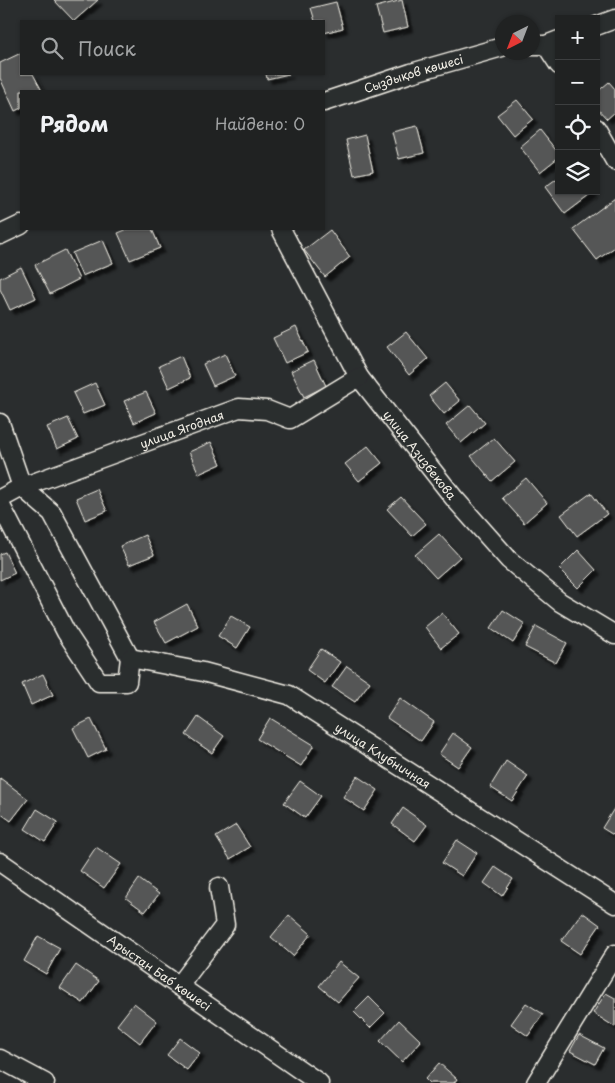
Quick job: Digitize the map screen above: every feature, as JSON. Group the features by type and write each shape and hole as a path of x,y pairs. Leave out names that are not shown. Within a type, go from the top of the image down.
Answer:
{"street":[{"path":"600,25 615,19"},
{"path":"546,44 556,60"},
{"name":"Сыздықов көшесі","path":"325,102 412,72 495,49"},
{"path":"600,135 615,161"},
{"path":"0,235 20,226"},
{"name":"улица Азизбекова","path":"282,230 359,377 454,498 509,560 560,602 615,634"},
{"name":"улица Ягодная","path":"0,500 22,487 239,408 267,410 290,420 359,377"},
{"path":"0,422 22,487 52,513 130,658 127,682 99,682 66,632 0,504"},
{"name":"улица Клубничная","path":"130,658 203,672 290,695 615,904"},
{"name":"Арыстан Баб көшесі","path":"0,862 319,1083"},
{"path":"179,986 225,925 219,887"},
{"path":"536,1083 615,954"},
{"path":"0,1059 45,1083"}],"building":[{"path":"54,0 98,0 75,20"},
{"path":"402,0 408,27 383,33 376,7"},
{"path":"336,2 343,28 325,33 325,20 315,20 311,8"},
{"path":"20,53 20,75 34,75 41,90 20,90 20,108 15,111 0,78 0,63"},
{"path":"266,75 285,75 267,79"},
{"path":"609,82 615,89 615,112 607,119 600,111 600,90"},
{"path":"517,100 533,119 513,135 497,115"},
{"path":"417,126 424,153 399,159 392,132"},
{"path":"540,130 555,149 555,160 540,172 520,147"},
{"path":"365,135 373,171 354,175 346,140"},
{"path":"555,180 555,195 590,195 565,214 545,187"},
{"path":"615,198 615,247 597,260 573,229"},
{"path":"126,230 152,230 160,248 130,260 118,233"},
{"path":"330,230 350,257 325,277 304,250"},
{"path":"103,240 113,263 82,276 72,253"},
{"path":"65,250 79,279 50,294 35,265"},
{"path":"21,267 36,298 10,310 0,289 0,278"},
{"path":"296,327 308,352 285,363 273,338"},
{"path":"406,332 428,359 409,375 387,347"},
{"path":"225,354 235,376 213,386 203,364"},
{"path":"181,356 190,378 169,388 159,366"},
{"path":"314,360 326,386 304,397 291,371"},
{"path":"95,383 105,405 83,414 73,393"},
{"path":"445,383 460,401 444,414 429,396"},
{"path":"146,392 156,413 134,423 124,401"},
{"path":"470,405 485,423 461,443 446,425"},
{"path":"68,418 78,439 57,449 47,427"},
{"path":"494,438 515,462 492,481 471,456"},
{"path":"211,442 221,464 199,474 189,452"},
{"path":"368,446 382,463 359,481 345,464"},
{"path":"526,478 547,503 524,523 502,498"},
{"path":"97,489 107,511 85,520 76,498"},
{"path":"591,493 607,514 577,536 561,515"},
{"path":"401,497 426,524 412,536 387,509"},
{"path":"439,534 460,557 436,578 415,555"},
{"path":"145,535 154,555 129,565 120,546"},
{"path":"578,550 596,570 578,588 559,569"},
{"path":"5,552 15,573 0,580 0,554"},
{"path":"187,604 198,626 166,643 154,622"},
{"path":"503,610 525,624 513,643 491,628"},
{"path":"442,613 459,634 441,648 425,627"},
{"path":"231,616 250,627 237,648 218,636"},
{"path":"536,626 567,643 556,663 525,647"},
{"path":"321,649 340,662 325,683 307,670"},
{"path":"347,666 370,682 355,702 332,687"},
{"path":"43,674 53,695 31,705 22,684"},
{"path":"400,698 434,722 421,741 387,718"},
{"path":"198,717 224,736 212,753 186,735"},
{"path":"270,718 314,745 301,766 257,739"},
{"path":"91,719 106,749 88,758 73,728"},
{"path":"453,733 472,747 458,767 439,754"},
{"path":"506,761 528,776 512,801 490,787"},
{"path":"357,776 378,790 364,811 343,797"},
{"path":"0,778 28,799 11,821 0,813"},
{"path":"300,781 321,796 305,818 284,803"},
{"path":"615,807 615,836 602,828"},
{"path":"403,808 427,825 415,841 392,824"},
{"path":"37,809 58,822 45,842 25,829"},
{"path":"236,825 250,847 230,859 216,837"},
{"path":"457,840 477,853 462,876 442,863"},
{"path":"96,847 121,864 104,888 80,871"},
{"path":"495,867 513,879 502,896 484,883"},
{"path":"139,879 159,894 145,912 126,898"},
{"path":"582,912 600,925 580,954 561,941"},
{"path":"289,915 311,934 293,956 271,937"},
{"path":"38,936 60,948 46,974 24,961"},
{"path":"339,962 359,978 338,1002 319,986"},
{"path":"76,965 99,981 83,1003 60,988"},
{"path":"606,993 615,998 615,1027 593,1013"},
{"path":"369,997 385,1013 370,1028 354,1012"},
{"path":"134,1003 157,1021 140,1043 117,1025"},
{"path":"526,1003 543,1014 528,1036 511,1024"},
{"path":"399,1020 421,1041 402,1062 380,1041"},
{"path":"579,1035 604,1048 595,1064 570,1051"},
{"path":"180,1038 200,1053 187,1070 167,1055"},
{"path":"439,1063 457,1079 454,1083 429,1083 425,1079"}]}
